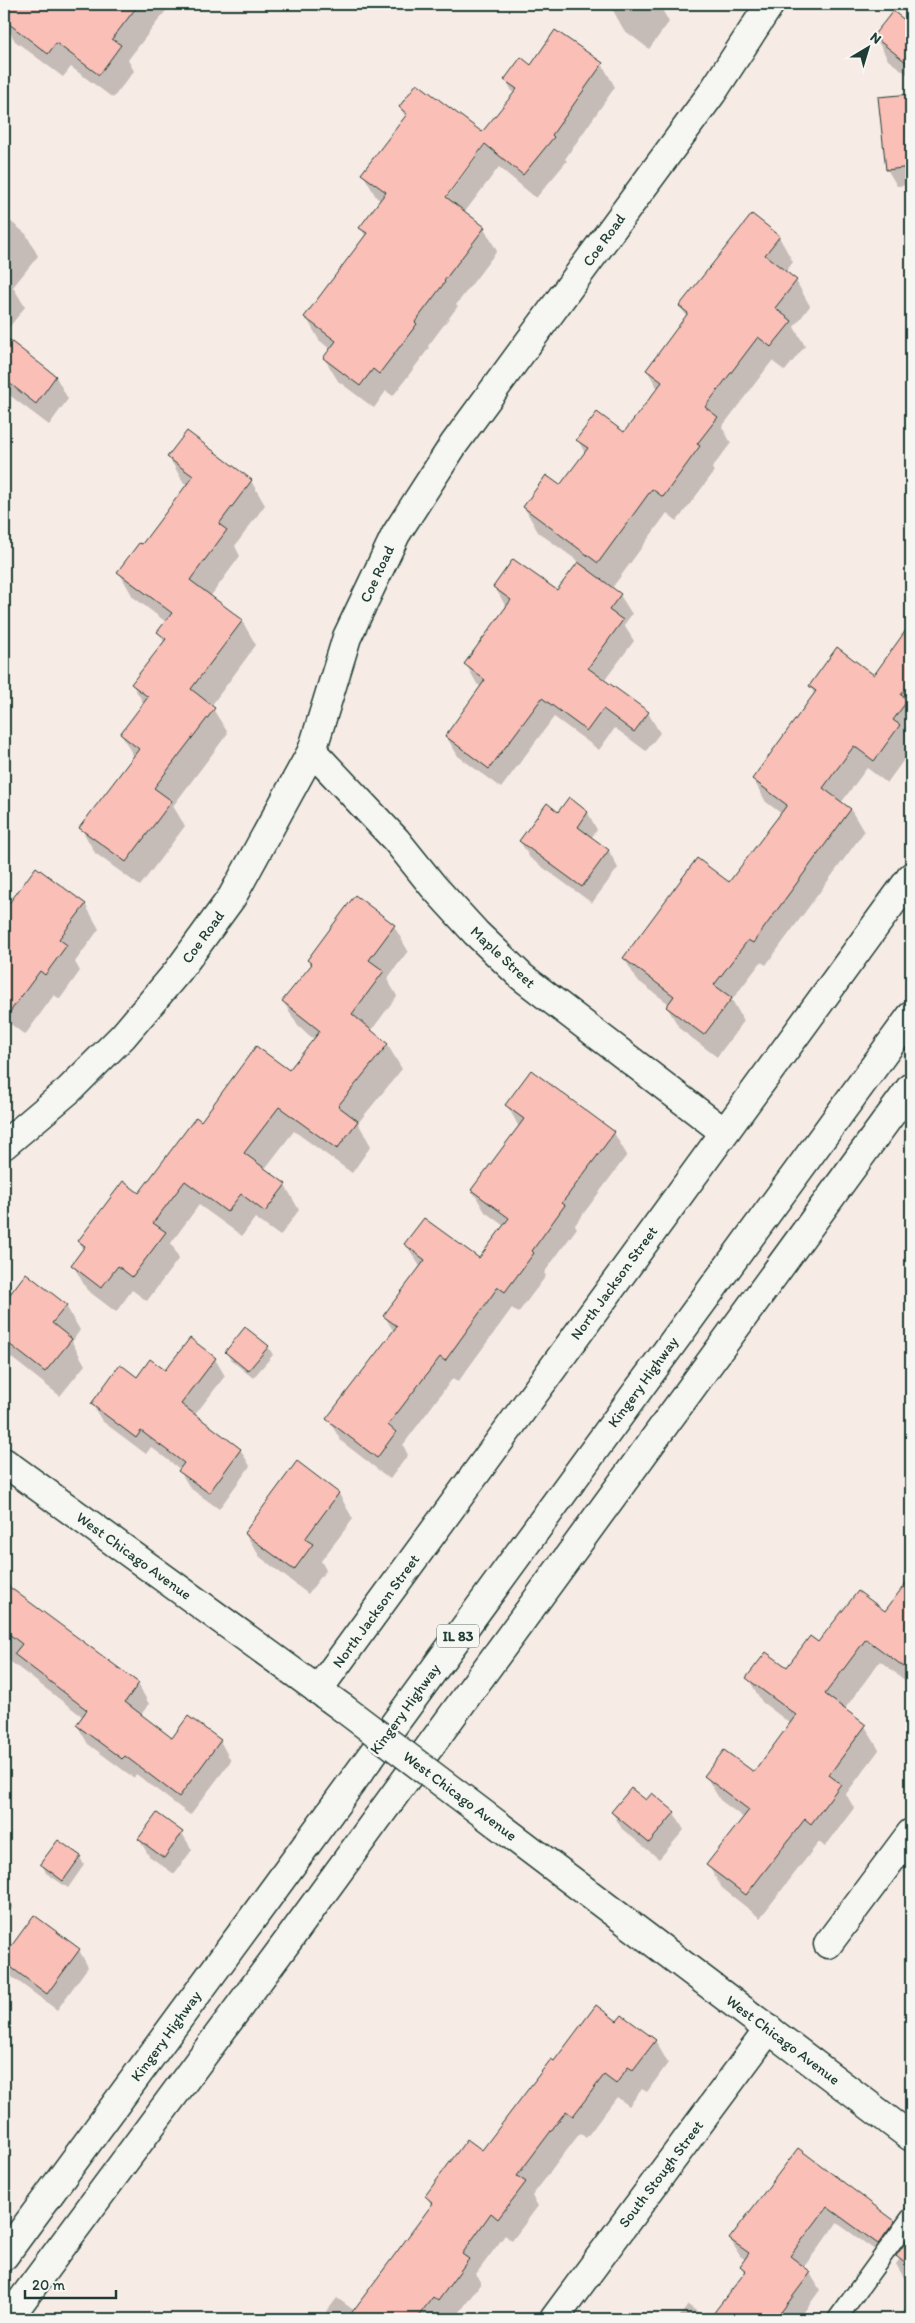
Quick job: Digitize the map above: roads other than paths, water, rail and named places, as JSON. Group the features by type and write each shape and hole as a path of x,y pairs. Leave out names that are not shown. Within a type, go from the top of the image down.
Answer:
{"main road":[{"name":"Coe Road","path":"4,1146 68,1090 123,1036 178,971 232,896 312,751 347,637 396,534 454,444 712,92 768,5"},
{"name":"Maple Street","path":"312,751 396,840 433,886 476,933 522,977 724,1132"},
{"name":"North Jackson Street","path":"318,1690 911,877"},
{"name":"Kingery Highway","path":"4,2256 911,1016"},
{"name":"IL 83","path":"8,2319 290,1938 911,1087"},
{"name":"West Chicago Avenue","path":"4,1462 343,1708 911,2137"},
{"path":"828,1944 911,1833"},
{"name":"South Stough Street","path":"554,2319 769,2029"}],"lane":[{"path":"837,2319 911,2218"}]}
